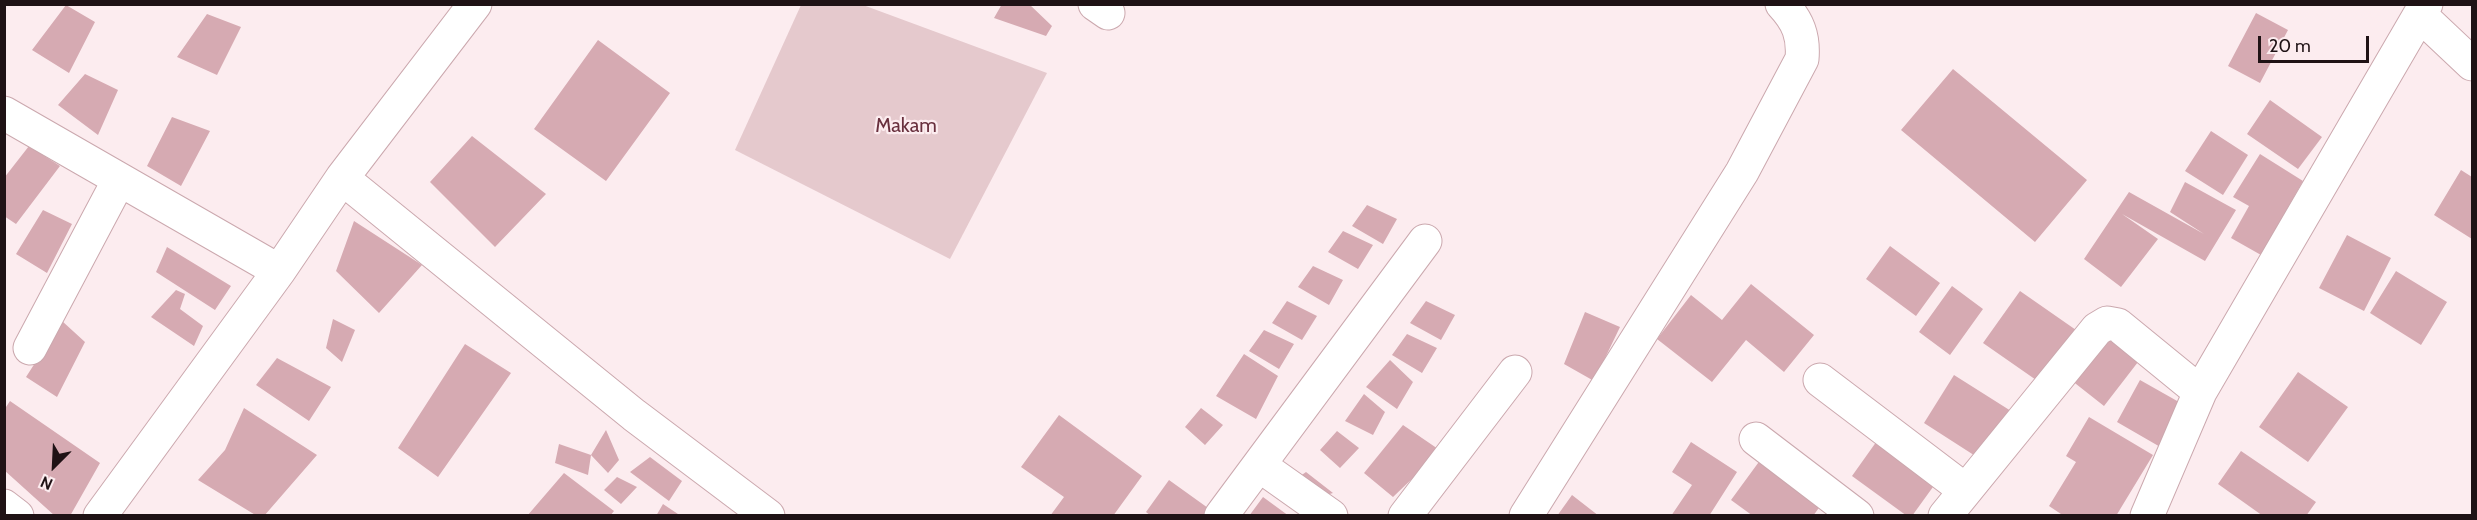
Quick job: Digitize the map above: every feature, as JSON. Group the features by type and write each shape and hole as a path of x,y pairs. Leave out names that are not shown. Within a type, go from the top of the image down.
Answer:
{"street":[{"path":"100,516 279,270 342,178 475,4"},
{"path":"1526,516 1742,172 1802,59 1803,43 1796,20 1782,4"},
{"path":"2147,516 2200,392 2423,10 2472,64"},
{"path":"4,112 118,180 279,270"},
{"path":"342,178 634,415 768,516"},
{"path":"30,348 118,180"},
{"path":"1221,516 1425,241"},
{"path":"1944,516 2097,329 2107,323 2118,325 2200,392"},
{"path":"1405,516 1515,372"},
{"path":"1820,380 1965,490"},
{"path":"1756,439 1857,516"},
{"path":"1259,465 1331,516"},
{"path":"4,506 17,516"}],"green space":[{"name":"Makam","path":"801,5 863,5 1047,73 950,259 735,150"}],"building":[{"path":"1002,4 1029,4 1052,26 1046,36 994,18"},
{"path":"66,5 95,22 69,73 32,50"},
{"path":"2256,13 2288,30 2260,83 2228,66"},
{"path":"207,14 241,27 217,75 177,57"},
{"path":"598,40 670,93 606,181 534,129"},
{"path":"1953,69 2087,180 2035,242 1901,130"},
{"path":"85,74 118,90 98,135 58,105"},
{"path":"2270,100 2322,137 2298,169 2247,134"},
{"path":"172,117 210,131 181,186 147,166"},
{"path":"2211,131 2248,155 2223,195 2185,171"},
{"path":"472,136 546,194 495,247 430,182"},
{"path":"29,146 60,166 16,224 4,216 4,178"},
{"path":"2260,154 2303,181 2261,255 2231,238 2249,206 2233,197"},
{"path":"2461,170 2472,177 2472,239 2434,215"},
{"path":"2185,182 2236,210 2205,261 2122,214 2158,239 2121,287 2084,259 2129,192 2204,234 2170,212"},
{"path":"1367,205 1397,219 1383,244 1352,226"},
{"path":"43,210 72,224 47,273 16,254"},
{"path":"354,221 422,265 379,313 336,271"},
{"path":"1343,231 1373,245 1358,269 1328,252"},
{"path":"2347,235 2391,258 2364,311 2319,288"},
{"path":"1890,246 1940,283 1916,316 1866,279"},
{"path":"167,247 231,286 215,310 156,272"},
{"path":"1313,266 1343,280 1329,305 1298,287"},
{"path":"2396,271 2447,302 2421,345 2370,313"},
{"path":"1751,284 1814,335 1784,372 1746,340 1712,382 1657,339 1691,295 1722,320"},
{"path":"1952,286 1983,309 1950,355 1919,332"},
{"path":"176,290 185,294 180,309 203,326 194,346 151,317"},
{"path":"2020,291 2076,330 2039,382 1983,343"},
{"path":"1287,301 1317,316 1302,340 1272,323"},
{"path":"1426,301 1455,315 1441,340 1410,323"},
{"path":"1585,312 1620,327 1594,381 1564,364"},
{"path":"333,319 355,330 342,362 326,348"},
{"path":"62,321 85,342 57,397 26,377"},
{"path":"1264,330 1294,344 1279,369 1249,351"},
{"path":"1407,334 1437,348 1422,373 1392,355"},
{"path":"2105,336 2138,362 2104,406 2071,380"},
{"path":"465,344 511,373 438,477 398,448"},
{"path":"1244,354 1278,376 1256,419 1216,396"},
{"path":"277,358 331,387 309,421 256,385"},
{"path":"1390,360 1413,382 1397,409 1366,387"},
{"path":"2298,372 2348,407 2308,462 2259,427"},
{"path":"1954,375 2011,411 1980,459 1924,423"},
{"path":"2140,380 2186,406 2162,448 2117,422"},
{"path":"1364,394 1385,412 1373,435 1345,421"},
{"path":"10,401 100,463 70,516 55,516 4,470 4,410"},
{"path":"244,408 317,455 264,516 257,516 198,480 225,450"},
{"path":"1201,408 1223,425 1205,445 1185,427"},
{"path":"1059,415 1142,476 1113,516 1050,516 1064,497 1021,467"},
{"path":"2089,417 2153,455 2116,516 2064,516 2049,506 2076,462 2066,456"},
{"path":"1403,425 1441,451 1393,497 1364,473"},
{"path":"606,430 619,460 608,473 591,455"},
{"path":"1337,431 1359,448 1340,468 1320,450"},
{"path":"1879,438 1938,480 1912,516 1907,516 1852,476"},
{"path":"1691,442 1737,472 1709,516 1671,516 1692,485 1672,472"},
{"path":"559,444 591,455 588,475 555,463"},
{"path":"2241,451 2316,502 2306,516 2263,516 2218,484"},
{"path":"650,457 682,481 669,501 630,472"},
{"path":"1761,459 1821,505 1813,516 1753,516 1731,500"},
{"path":"1306,472 1333,493 1323,496 1296,479"},
{"path":"564,473 614,511 610,516 527,516"},
{"path":"617,477 637,487 621,504 604,490"},
{"path":"1169,480 1215,513 1213,516 1151,516 1146,512"},
{"path":"1572,495 1599,516 1557,516"},
{"path":"1263,497 1289,516 1249,516"},
{"path":"663,504 681,516 656,516"}]}
